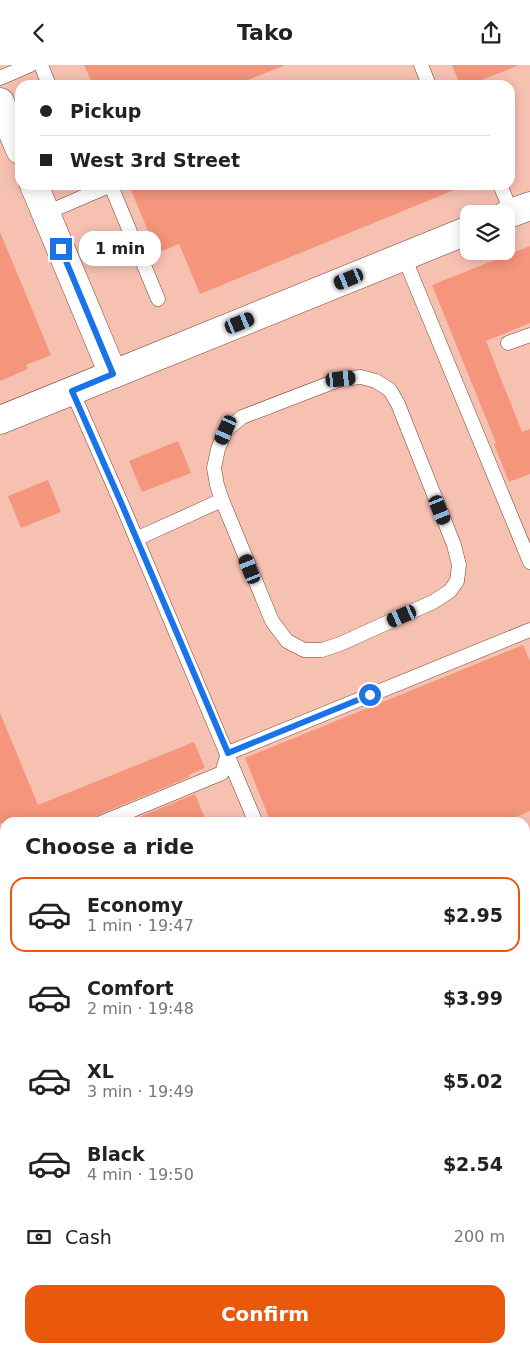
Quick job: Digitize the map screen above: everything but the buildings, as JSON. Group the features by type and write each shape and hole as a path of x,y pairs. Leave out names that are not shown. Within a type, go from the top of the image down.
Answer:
{"street":[{"path":"0,102 15,138"},
{"path":"36,190 113,374"},
{"path":"0,420 460,234"}],"lane":[{"path":"0,78 30,65"},
{"path":"41,65 48,80"},
{"path":"421,65 427,80"},
{"path":"46,213 99,190"},
{"path":"113,190 158,299"},
{"path":"503,190 516,211"},
{"path":"404,257 530,562"},
{"path":"508,343 530,335"},
{"path":"361,377 376,381 390,390 398,404 454,545 459,565 457,581 450,591 434,602 340,644 322,650 304,650 287,641 272,621 222,500 216,485 214,468 218,449 226,430 242,417 341,379 361,377"},
{"path":"72,391 228,753 254,817"},
{"path":"136,539 222,500"},
{"path":"228,753 530,630"},
{"path":"116,817 222,773 228,753"}],"route":[{"path":"61,249 113,374 72,391 228,753 370,695"}]}
